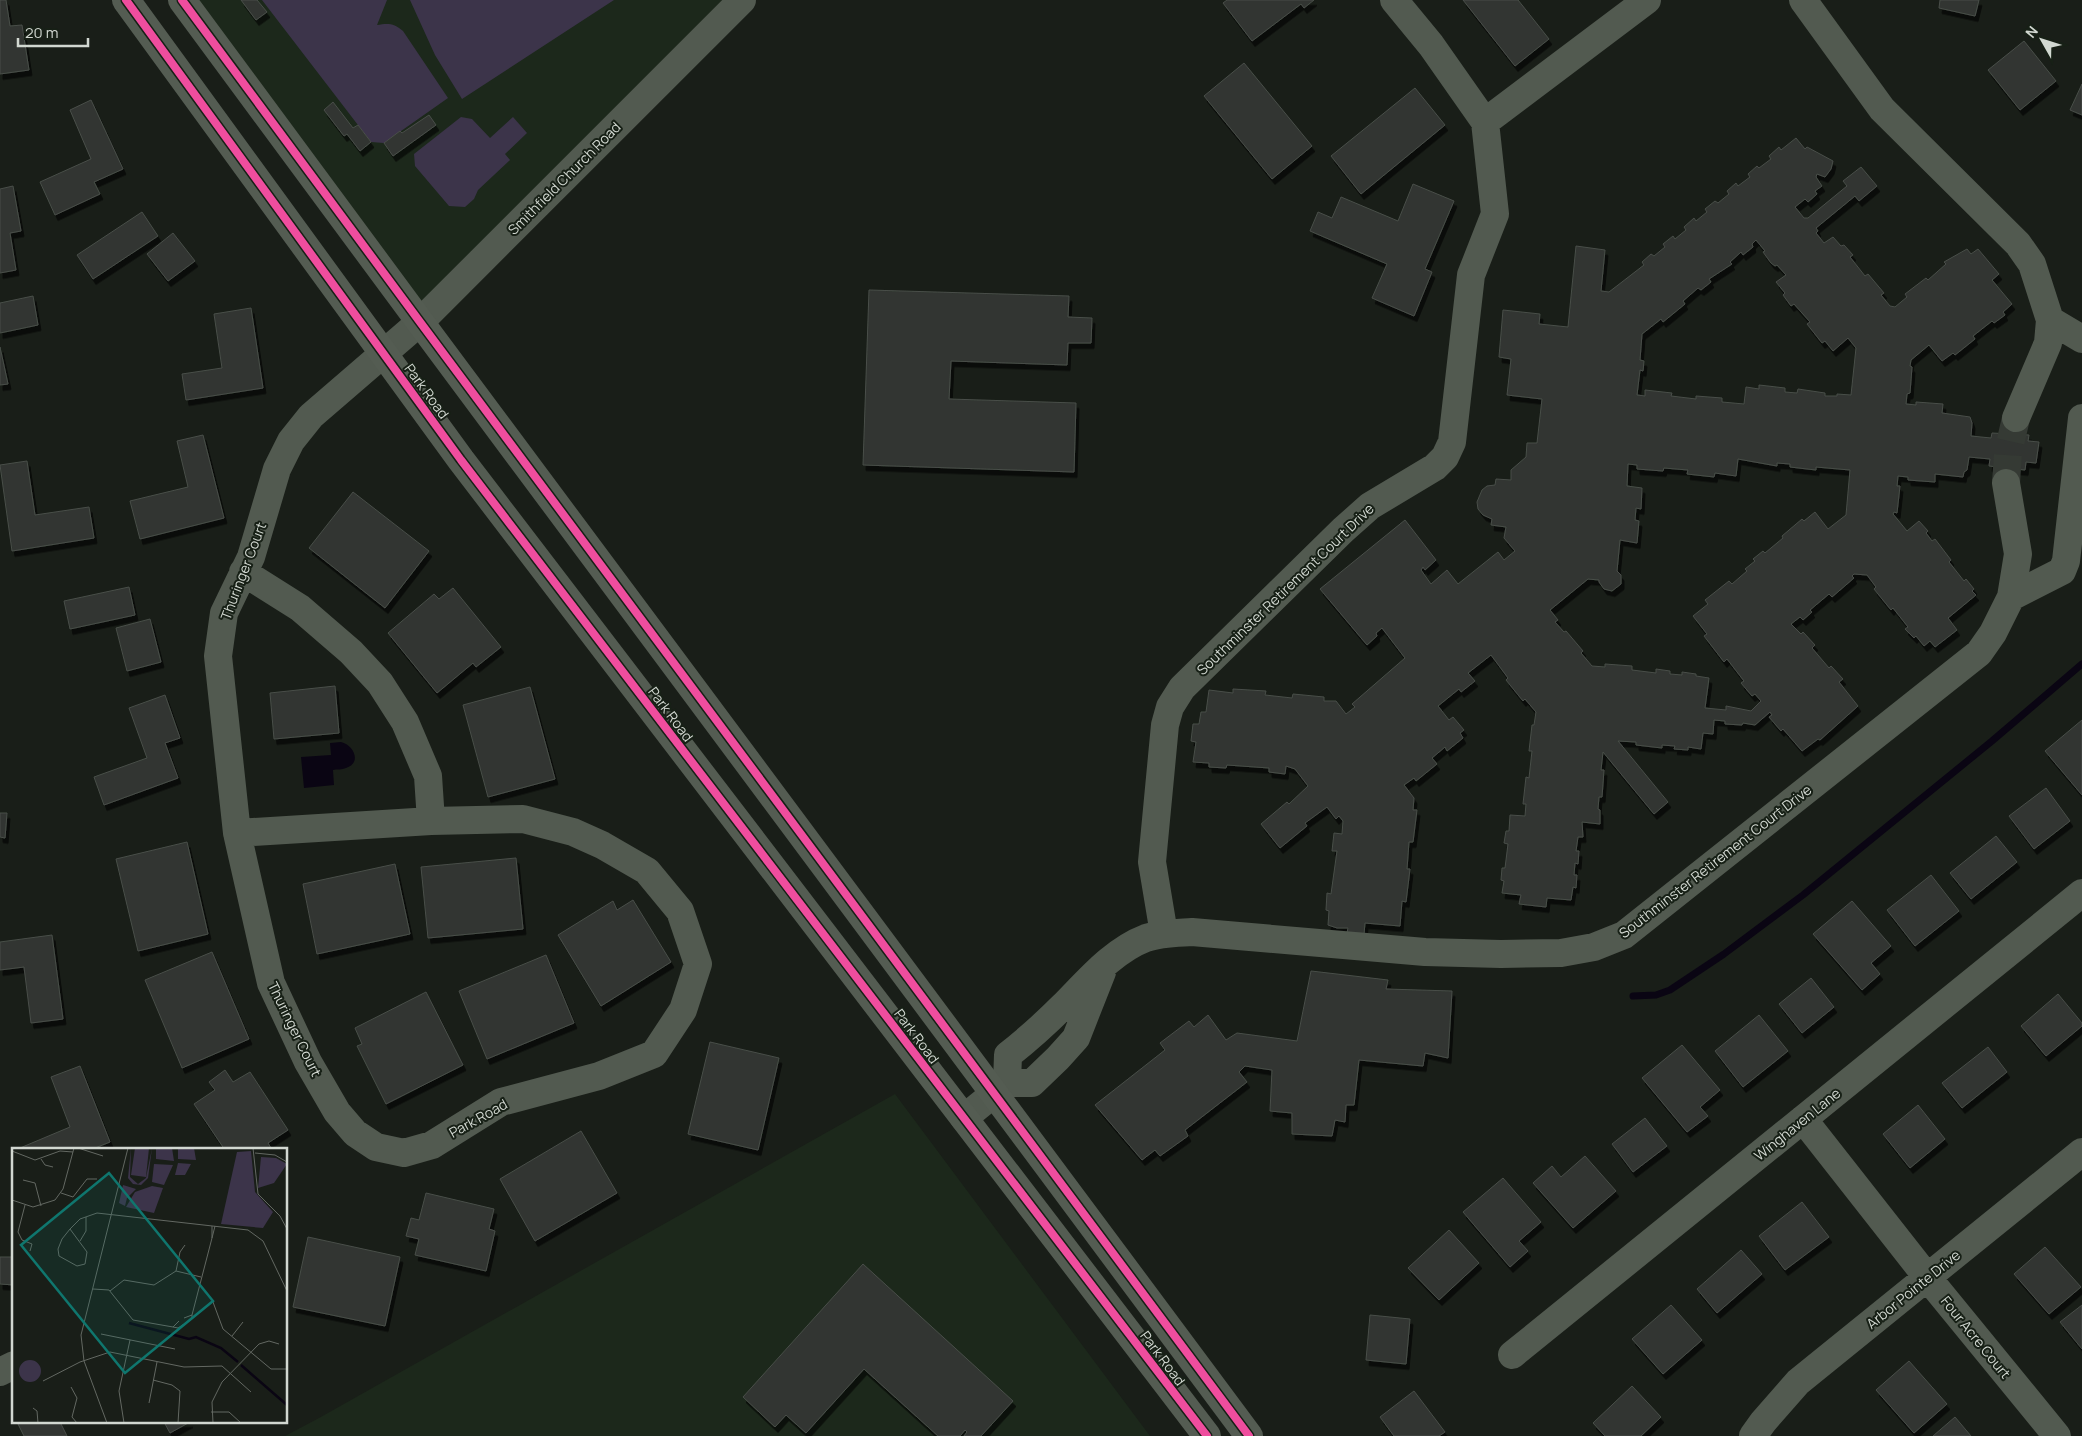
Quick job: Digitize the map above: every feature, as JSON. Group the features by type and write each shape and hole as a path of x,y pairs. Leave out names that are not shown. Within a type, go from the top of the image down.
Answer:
{"main road":[{"name":"Park Road","path":"126,0 461,460 1207,1436"},
{"name":"Park Road","path":"182,0 691,684 1000,1088 1249,1436"}],"street":[{"name":"Smithfield Church Road","path":"385,354 420,322 742,0"},
{"path":"1394,0 1431,45 1485,122 1646,0"},
{"path":"1802,0 1882,109 2018,244 2032,264 2050,320 2048,343 2016,418"},
{"name":"Southminster Retirement Court Drive","path":"1164,934 1152,862 1165,725 1170,708 1182,688 1343,530 1370,506 1435,467 1445,457 1452,442 1471,275 1495,214 1485,122"},
{"path":"2050,320 2082,339"},
{"name":"Thuringer Court","path":"376,1147 355,1133 337,1112 308,1062 271,983 237,833 218,656 224,613 260,532 277,469 291,441 311,416 385,354"},
{"path":"2011,598 2062,571 2066,561 2082,418"},
{"name":"Southminster Retirement Court Drive","path":"1000,1088 1008,1055 1041,1028 1105,964 1124,950 1146,938 1164,934 1192,932 1425,952 1553,953 1594,947 1624,935 1979,653 1993,633 2011,598 2018,554 2006,483"},
{"path":"237,833 431,821 428,776 405,722 380,684 351,652 300,608 243,572"},
{"name":"Park Road","path":"376,1147 404,1153 432,1145 501,1102 599,1076 654,1054 683,1010 698,964 680,911 646,871 602,845 573,832 523,818 431,821"},
{"name":"Winghaven Lane","path":"1512,1354 2082,893"},
{"path":"964,1118 1000,1088 1032,1083 1058,1058 1076,1038 1083,1025 1105,964"},
{"name":"Four Acre Court","path":"1803,1119 1927,1277 2057,1436"},
{"name":"Arbor Pointe Drive","path":"1753,1436 1762,1422 1798,1382 2082,1152"},
{"path":"0,1372 12,1366"}],"shaded area":[{"path":"195,0 734,0 425,309"},
{"path":"262,0 387,0 377,25 391,24 403,31 448,98 384,143 371,142"},
{"path":"410,0 614,0 462,99 435,55"},
{"path":"461,117 472,119 490,138 513,117 527,133 505,154 510,160 478,190 474,199 465,207 449,206 415,166 414,154"},
{"path":"341,742 353,750 355,758 351,766 333,770 334,785 304,788 301,757 331,755 330,743"},
{"path":"895,1094 1150,1436 285,1436 319,1418"}],"building":[{"path":"0,0 6,0 10,26 22,25 29,70 0,74"},
{"path":"241,0 257,0 267,12 256,20"},
{"path":"1227,0 1314,0 1304,8 1301,4 1252,41 1223,3"},
{"path":"1463,0 1518,0 1549,39 1515,66"},
{"path":"1940,0 1979,0 1975,16 1939,8"},
{"path":"2024,41 2056,81 2020,110 1988,70"},
{"path":"1244,63 1312,146 1272,179 1204,96"},
{"path":"2082,84 2082,115 2070,110"},
{"path":"1415,88 1445,125 1361,194 1331,156"},
{"path":"91,100 123,169 94,182 100,194 55,215 40,182 91,159 70,110"},
{"path":"333,102 353,128 358,125 371,142 360,151 347,134 344,136 324,110"},
{"path":"429,115 436,125 393,156 384,143 400,131 402,133"},
{"path":"1796,138 1805,149 1807,147 1833,161 1831,169 1825,177 1817,174 1816,177 1822,186 1815,191 1817,194 1808,202 1805,199 1795,207 1804,218 1808,218 1847,186 1843,181 1861,167 1877,186 1859,201 1855,196 1816,228 1818,231 1816,233 1824,243 1833,237 1841,246 1844,245 1853,255 1850,257 1865,276 1868,274 1884,293 1881,295 1890,306 1895,307 1907,297 1905,294 1926,278 1928,280 1946,264 1944,262 1967,249 1971,254 1978,249 1999,274 1992,280 2012,304 2003,312 2005,315 1994,323 1992,321 1973,336 1975,339 1955,355 1953,353 1942,361 1929,345 1911,360 1910,393 1907,394 1906,404 1916,405 1916,402 1943,404 1942,413 1970,417 1972,423 1971,436 1991,438 1992,433 2029,435 2028,441 2039,442 2036,463 2026,462 2025,470 1989,466 1990,459 1969,457 1967,470 1964,472 1963,477 1935,474 1935,482 1908,480 1908,477 1898,476 1897,486 1900,486 1897,513 1894,512 1893,514 1907,531 1919,521 1928,531 1926,533 1932,541 1935,539 1951,560 1949,562 1964,581 1966,579 1974,589 1972,591 1976,595 1948,618 1957,630 1935,647 1930,641 1924,646 1916,636 1914,638 1905,629 1908,627 1874,589 1876,587 1867,575 1854,574 1852,576 1854,578 1832,597 1829,594 1810,610 1812,612 1803,620 1800,617 1791,624 1801,634 1803,632 1815,645 1812,648 1829,668 1831,666 1843,679 1839,682 1858,706 1820,740 1818,739 1802,751 1783,729 1781,731 1769,717 1772,715 1770,712 1755,725 1743,723 1742,725 1725,724 1725,721 1714,720 1713,734 1703,733 1701,749 1688,747 1688,750 1674,749 1675,746 1662,745 1662,748 1636,745 1636,742 1618,741 1668,802 1654,814 1603,752 1601,770 1604,770 1602,797 1599,797 1598,809 1600,810 1600,824 1582,822 1583,837 1578,837 1576,851 1579,851 1578,864 1575,863 1574,875 1577,875 1576,888 1573,887 1571,900 1547,898 1546,907 1519,904 1521,895 1502,893 1504,881 1501,880 1502,868 1505,868 1508,844 1504,843 1506,831 1509,831 1510,815 1525,816 1526,804 1523,804 1526,777 1529,778 1532,751 1529,751 1532,725 1534,725 1536,712 1525,699 1523,701 1506,680 1508,678 1491,655 1468,673 1475,681 1461,692 1459,689 1438,706 1449,720 1453,717 1464,730 1460,733 1463,738 1447,751 1445,747 1432,758 1437,764 1416,781 1414,778 1404,785 1414,798 1413,810 1417,810 1413,842 1409,842 1407,869 1410,869 1406,902 1402,901 1400,926 1365,923 1364,934 1347,933 1348,928 1337,928 1328,925 1329,911 1326,910 1327,893 1331,894 1337,851 1332,851 1334,833 1342,834 1343,821 1339,816 1336,819 1327,807 1305,823 1307,826 1280,848 1261,824 1287,802 1289,804 1308,786 1295,769 1286,766 1285,774 1269,772 1269,768 1227,765 1226,768 1209,767 1209,763 1193,762 1196,742 1191,741 1193,724 1199,724 1201,712 1206,712 1209,690 1233,693 1233,689 1266,691 1265,695 1292,698 1293,694 1324,697 1324,701 1336,701 1346,714 1355,707 1352,704 1405,658 1382,628 1376,633 1377,636 1367,645 1320,589 1405,520 1436,560 1425,570 1423,567 1421,570 1431,584 1447,570 1458,584 1498,552 1504,560 1515,551 1504,538 1506,527 1491,525 1492,519 1483,515 1478,509 1477,502 1482,490 1487,486 1495,485 1496,479 1511,480 1511,470 1526,457 1527,443 1537,443 1542,399 1507,395 1511,359 1499,357 1503,310 1540,314 1539,324 1568,327 1576,246 1605,250 1601,291 1609,292 1644,265 1642,262 1651,254 1654,256 1665,247 1663,244 1673,236 1675,239 1686,230 1684,227 1694,218 1696,221 1707,212 1705,209 1715,201 1718,203 1729,194 1727,191 1736,183 1738,186 1750,177 1748,174 1757,166 1759,168 1771,159 1769,156 1779,147 1781,150","holes":["1756,240 1765,251 1763,252 1771,263 1775,266 1777,265 1786,275 1776,282 1785,293 1783,295 1791,306 1794,304 1810,322 1807,324 1822,343 1825,341 1833,351 1848,338 1856,348 1851,395 1837,394 1837,396 1825,396 1825,393 1798,389 1797,393 1785,392 1785,388 1759,385 1759,389 1746,387 1744,404 1722,402 1722,398 1696,396 1696,399 1671,396 1672,393 1645,390 1645,396 1637,395 1640,370 1643,371 1644,361 1640,360 1642,334 1661,319 1663,322 1685,304 1683,301 1698,288 1701,290 1711,282 1709,279 1732,264 1730,262 1741,252 1743,255 1753,247 1752,244","1738,459 1777,466 1777,463 1790,464 1790,467 1816,470 1816,467 1850,470 1846,515 1828,529 1815,512 1804,521 1802,519 1765,553 1763,551 1753,559 1755,561 1745,569 1747,571 1732,584 1729,581 1705,600 1708,604 1693,616 1707,634 1704,636 1724,662 1727,659 1744,681 1741,683 1752,696 1755,694 1761,701 1751,711 1726,706 1726,710 1705,708 1709,678 1682,672 1682,675 1670,674 1670,671 1656,669 1656,673 1632,670 1632,666 1605,664 1605,667 1592,666 1581,653 1583,651 1566,631 1564,632 1555,622 1558,620 1550,610 1588,579 1599,580 1604,589 1612,591 1621,584 1621,575 1617,571 1620,540 1637,543 1639,521 1635,520 1636,508 1641,509 1642,488 1627,486 1628,464 1637,465 1637,469 1663,471 1664,468 1688,470 1687,474 1714,477 1715,473 1736,476"]},
{"path":"1413,184 1454,201 1425,269 1432,272 1414,316 1372,298 1387,264 1310,231 1318,212 1332,218 1341,197 1398,221"},
{"path":"13,186 21,231 10,233 16,270 0,273 0,189"},
{"path":"142,212 158,236 93,279 77,255"},
{"path":"173,233 195,261 168,281 147,254"},
{"path":"869,290 1069,296 1068,317 1092,318 1091,343 1068,343 1067,365 951,361 949,399 1076,403 1074,472 863,465"},
{"path":"33,296 38,325 0,333 0,303"},
{"path":"251,308 263,388 186,400 182,374 222,368 214,314"},
{"path":"0,347 8,384 0,385"},
{"path":"203,435 224,518 140,539 130,501 188,487 177,441"},
{"path":"27,461 35,515 89,507 94,538 12,551 0,465"},
{"path":"353,492 429,551 385,608 309,548"},
{"path":"129,587 135,615 70,629 64,601"},
{"path":"453,588 501,647 476,667 473,663 437,693 388,633 434,594 439,599"},
{"path":"150,619 161,662 127,671 116,628"},
{"path":"335,686 339,733 274,739 270,693"},
{"path":"530,687 555,779 488,797 463,705"},
{"path":"165,695 180,738 165,743 178,778 104,805 94,777 147,758 129,708"},
{"path":"2082,720 2082,795 2045,751"},
{"path":"2046,788 2070,821 2034,849 2009,816"},
{"path":"0,813 7,813 5,838 0,837"},
{"path":"1996,836 2017,862 1971,899 1950,873"},
{"path":"187,842 208,934 138,951 116,859"},
{"path":"516,858 523,929 428,938 421,867"},
{"path":"395,864 410,934 317,954 303,884"},
{"path":"1931,875 1959,911 1915,946 1887,910"},
{"path":"633,900 671,962 601,1006 558,935 613,901 617,910"},
{"path":"1852,901 1891,946 1871,963 1880,974 1862,990 1813,934"},
{"path":"52,935 63,1019 31,1023 24,967 0,970 0,942"},
{"path":"212,952 249,1039 182,1068 145,980"},
{"path":"546,955 574,1023 487,1059 459,991"},
{"path":"1311,971 1388,980 1386,989 1452,991 1448,1058 1425,1053 1423,1066 1359,1060 1354,1105 1346,1105 1345,1122 1335,1120 1332,1136 1292,1134 1292,1113 1270,1111 1272,1070 1245,1066 1239,1072 1247,1082 1185,1130 1188,1136 1160,1156 1155,1150 1142,1160 1095,1105 1165,1050 1160,1043 1189,1021 1194,1027 1208,1015 1226,1040 1237,1033 1297,1041"},
{"path":"1811,978 1834,1007 1802,1033 1779,1004"},
{"path":"426,992 463,1065 386,1104 357,1046 362,1044 355,1028"},
{"path":"2058,994 2082,1023 2082,1026 2046,1056 2021,1026"},
{"path":"1759,1015 1788,1051 1743,1087 1715,1051"},
{"path":"710,1042 779,1058 758,1150 688,1134"},
{"path":"1682,1045 1720,1090 1700,1107 1708,1116 1687,1132 1642,1078"},
{"path":"1988,1047 2007,1072 1962,1108 1942,1083"},
{"path":"80,1066 110,1142 95,1148 20,1148 70,1127 51,1077"},
{"path":"225,1070 233,1082 250,1072 288,1130 268,1143 271,1148 224,1148 194,1104 215,1090 209,1082"},
{"path":"1918,1105 1945,1139 1910,1168 1883,1134"},
{"path":"1645,1118 1667,1146 1633,1172 1612,1144"},
{"path":"581,1131 617,1193 535,1241 500,1179"},
{"path":"1585,1156 1616,1191 1573,1228 1533,1183 1552,1166 1561,1177"},
{"path":"1503,1178 1541,1222 1519,1241 1528,1251 1510,1267 1463,1212"},
{"path":"426,1193 494,1209 489,1229 495,1231 486,1271 415,1255 419,1239 406,1236 411,1218 419,1220"},
{"path":"1802,1202 1829,1237 1785,1270 1759,1236"},
{"path":"1449,1230 1479,1263 1439,1300 1408,1268"},
{"path":"308,1237 400,1257 385,1326 293,1307"},
{"path":"2045,1247 2081,1287 2049,1314 2014,1274"},
{"path":"1741,1250 1762,1274 1717,1313 1697,1289"},
{"path":"0,1257 12,1257 12,1285 0,1284"},
{"path":"863,1264 1013,1401 981,1436 964,1436 967,1432 965,1430 960,1436 938,1436 864,1369 806,1433 786,1415 775,1427 743,1397"},
{"path":"1671,1305 1702,1340 1663,1374 1632,1339"},
{"path":"2082,1305 2082,1349 2060,1322"},
{"path":"1370,1315 1410,1319 1406,1364 1366,1360"},
{"path":"1909,1361 1947,1404 1914,1433 1876,1390"},
{"path":"1632,1386 1661,1417 1641,1436 1605,1436 1593,1423"},
{"path":"1414,1391 1445,1432 1439,1436 1394,1436 1380,1417"},
{"path":"1955,1417 1971,1436 1933,1436"},
{"path":"18,1424 61,1424 67,1436 24,1436"},
{"path":"165,1424 186,1424 170,1433"}],"waterway":[{"path":"1633,996 1656,995 1670,990 1724,954 1803,895 1992,741 2082,664"}],"tunnel":[{"path":"2006,483 2008,453 2016,418"}],"cycle path":[{"path":"126,0 461,460 1207,1436"},
{"path":"182,0 1249,1436"}]}
